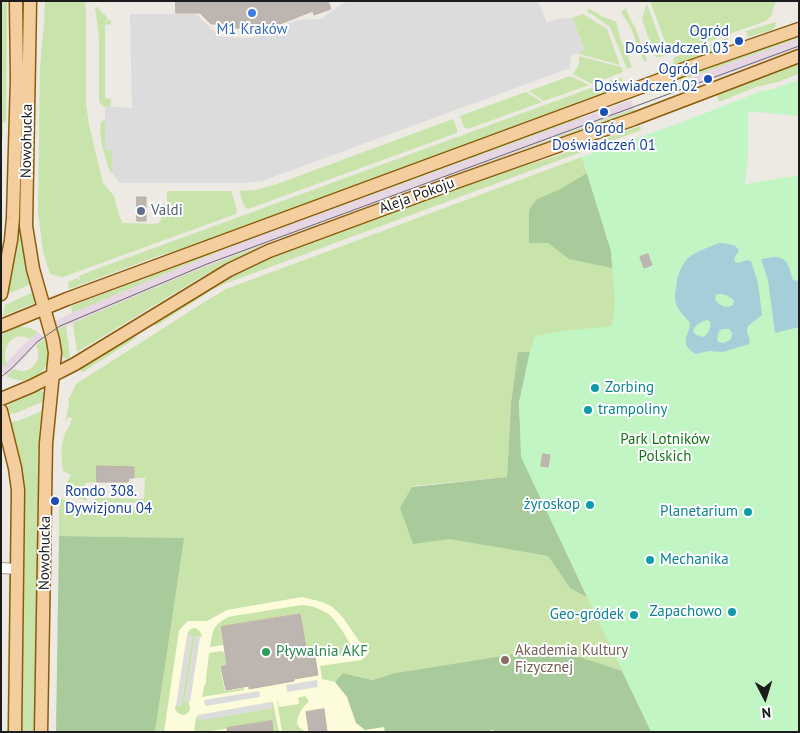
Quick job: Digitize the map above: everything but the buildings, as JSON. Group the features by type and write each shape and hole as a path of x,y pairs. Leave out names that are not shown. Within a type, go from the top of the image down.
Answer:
{"main road":[{"name":"Nowohucka","path":"1,294 13,218 17,71 16,1"},
{"name":"Nowohucka","path":"30,1 26,226 33,269 55,348 54,375 46,443 41,732"},
{"name":"Aleja Pokoju","path":"1,326 66,298 652,83 684,69 799,29"},
{"name":"Aleja Pokoju","path":"1,399 32,386 75,364 229,270 261,254 453,183 634,120 799,56"},
{"name":"Nowohucka","path":"1,411 17,479 15,732"}],"street":[{"path":"1,568 17,569"}],"shaded area":[{"path":"349,1 538,1 547,23 557,19 572,18 584,50 571,56 570,68 262,181 245,183 120,183 112,173 112,150 105,150 105,106 132,108 130,14 196,14 220,37 251,38 298,20 321,19 340,5"},
{"path":"799,38 799,48 684,90 680,81"},
{"path":"631,100 634,109 244,252 57,330 55,321 234,245"},
{"path":"38,332 45,339 34,347 27,357 7,376 1,371 1,368 18,349"},
{"name":"Akademia Kultury Fizycznej","path":"343,589 651,732 155,732 172,615"},
{"path":"187,635 192,636 181,706 176,705"},
{"path":"195,636 200,637 190,702 185,701"},
{"path":"317,680 318,687 287,692 286,685"},
{"path":"259,691 260,697 205,706 204,700"},
{"path":"271,702 272,708 199,721 198,715"}],"green space":[{"path":"1,1 7,1 6,121 3,123 1,143"},
{"path":"45,1 85,1 86,104 89,125 103,183 114,196 123,223 159,223 162,217 163,204 167,204 167,191 231,191 237,209 236,214 63,277 50,274 43,251 38,212 40,66"},
{"path":"650,1 776,1 771,16 766,21 673,54 669,52"},
{"path":"647,4 665,53 664,56 656,58 642,18"},
{"path":"95,7 108,18 105,22 109,19 111,21 111,24 105,25 105,98 111,99 110,108 106,108 99,100 99,40"},
{"path":"626,8 647,60 644,62 631,28 621,12"},
{"path":"588,9 617,23 619,35 632,67 627,69 610,27 587,11"},
{"path":"583,14 607,29 620,65 579,54 578,52 584,49 572,18"},
{"path":"776,22 772,30 748,37 746,31"},
{"path":"799,34 799,38 680,81 679,78"},
{"path":"728,38 729,45 674,65 673,60 675,57"},
{"path":"579,56 621,67 623,72 592,84 573,74 579,64"},
{"path":"799,64 799,74 778,82 756,87 719,102 716,93 779,69"},
{"path":"570,76 589,85 544,101 529,91"},
{"path":"621,77 625,87 191,247 158,256 69,289 68,282 77,278 78,280 80,279 79,276 83,274"},
{"name":"Park Lotników Polskich","path":"799,80 799,116 748,111 748,155 745,184 799,175 799,732 651,732 521,457 519,403 530,352 535,336 612,326 615,303 611,251 582,157 680,123 759,92"},
{"path":"526,92 542,102 468,129 464,127 460,116"},
{"path":"634,109 634,111 489,163 231,262 201,277 77,352 73,323 244,252"},
{"path":"578,116 579,119 234,245 72,313 71,306 173,268 207,252"},
{"path":"109,119 105,125 106,149 112,150 112,173 104,153 100,132 102,121"},
{"path":"453,119 457,133 248,209 244,206 239,191 255,190 277,184"},
{"path":"640,126 641,130 224,284 156,326 155,324 166,318 173,310 253,262 369,219"},
{"path":"582,157 608,241 612,240 638,704 622,671 539,650 395,673 372,680 343,673 335,682 322,679 320,666 362,660 368,654 338,612 322,602 302,597 227,610 207,621 188,621 179,631 164,732 155,732 183,538 59,536 61,498 88,509 144,509 144,503 94,502 98,498 144,499 145,478 134,478 134,467 97,482 85,483 87,501 78,498 64,489 71,475 63,471 62,454 63,440 72,418 68,417 65,424 69,404 68,398 76,384 226,289","holes":["530,352 521,457 587,596 570,588 548,556 449,539 412,486 507,477 511,403 518,353"]},
{"path":"587,173 611,251 612,268 569,259 548,243 529,243 529,210 537,199 559,190"},
{"path":"20,218 31,284 8,294 15,255"},
{"path":"33,292 35,303 3,316 5,305"},
{"path":"66,325 70,357 65,359 57,330"},
{"path":"19,326 38,332 30,339 19,336 14,338 7,346 5,352 7,363 1,368 1,336 9,329"},
{"path":"135,336 136,338 83,372 81,371 79,367 117,344"},
{"path":"45,339 48,358 46,367 41,373 34,378 26,380 17,380 7,376 14,369 25,371 34,366 38,356 36,345"},
{"path":"518,352 530,352 519,403 522,457 587,597 570,588 548,556 449,539 413,544 400,508 412,487 507,477 511,403"},
{"path":"38,391 44,393 44,401 16,413 8,414 7,407 10,404"},
{"path":"42,411 39,433 34,732 20,732 24,502 11,422"},
{"path":"59,536 184,538 155,732 56,732"},
{"path":"9,576 11,579 9,732 7,732"},
{"path":"301,605 316,608 330,615 350,644 350,651 340,655 319,658 317,646 307,648 300,613 220,627 223,645 210,647 214,629 228,617"},
{"path":"194,628 200,631 202,637 195,636 185,701 188,701 190,710 184,715 177,712 175,707 176,705 181,706 192,636 187,635 189,630"},
{"path":"539,650 561,651 622,671 638,704 799,732 497,732 492,730 487,732 385,732 384,727 365,730 356,723 347,697 335,682 343,673 372,680 395,673"},
{"path":"224,652 227,665 220,667 225,691 244,688 244,690 202,697 206,683 209,653"},
{"path":"305,696 309,701 302,709 297,722 298,726 307,732 282,732 277,701 279,707 299,704 298,698"},
{"path":"271,702 273,702 279,732 273,732 271,721 206,732 194,732 198,715 199,720 272,708"}],"water":[{"path":"719,243 733,245 738,248 739,251 734,258 735,262 751,261 758,283 762,315 748,326 749,344 723,352 709,351 696,354 686,343 690,323 676,304 677,280 687,259 697,252","holes":["719,294 731,298 734,301 733,305 725,307 719,303 715,299 716,295","708,320 710,322 708,333 703,337 696,335 693,331 699,324","729,329 732,337 723,343 718,342 719,331"]},
{"path":"774,257 786,261 793,280 799,281 799,327 775,333 768,280 761,259"}],"tram line":[{"path":"1,377 37,342 60,326 207,264 799,46"}],"place":[{"name":"M1 Kraków","path":"252,13"},
{"name":"Ogród Doświadczeń 03","path":"739,41"},
{"name":"Ogród Doświadczeń 02","path":"708,79"},
{"name":"Ogród Doświadczeń 01","path":"604,112"},
{"name":"Valdi","path":"141,211"},
{"name":"Zorbing","path":"595,388"},
{"name":"trampoliny","path":"588,410"},
{"name":"Rondo 308. Dywizjonu 04","path":"55,501"},
{"name":"żyroskop","path":"590,505"},
{"name":"Planetarium","path":"748,512"},
{"name":"Mechanika","path":"650,560"},
{"name":"Zapachowo","path":"732,612"},
{"name":"Geo-gródek","path":"634,615"},
{"name":"Pływalnia AKF","path":"266,652"},
{"name":"Akademia Kultury Fizycznej","path":"505,660"}]}
